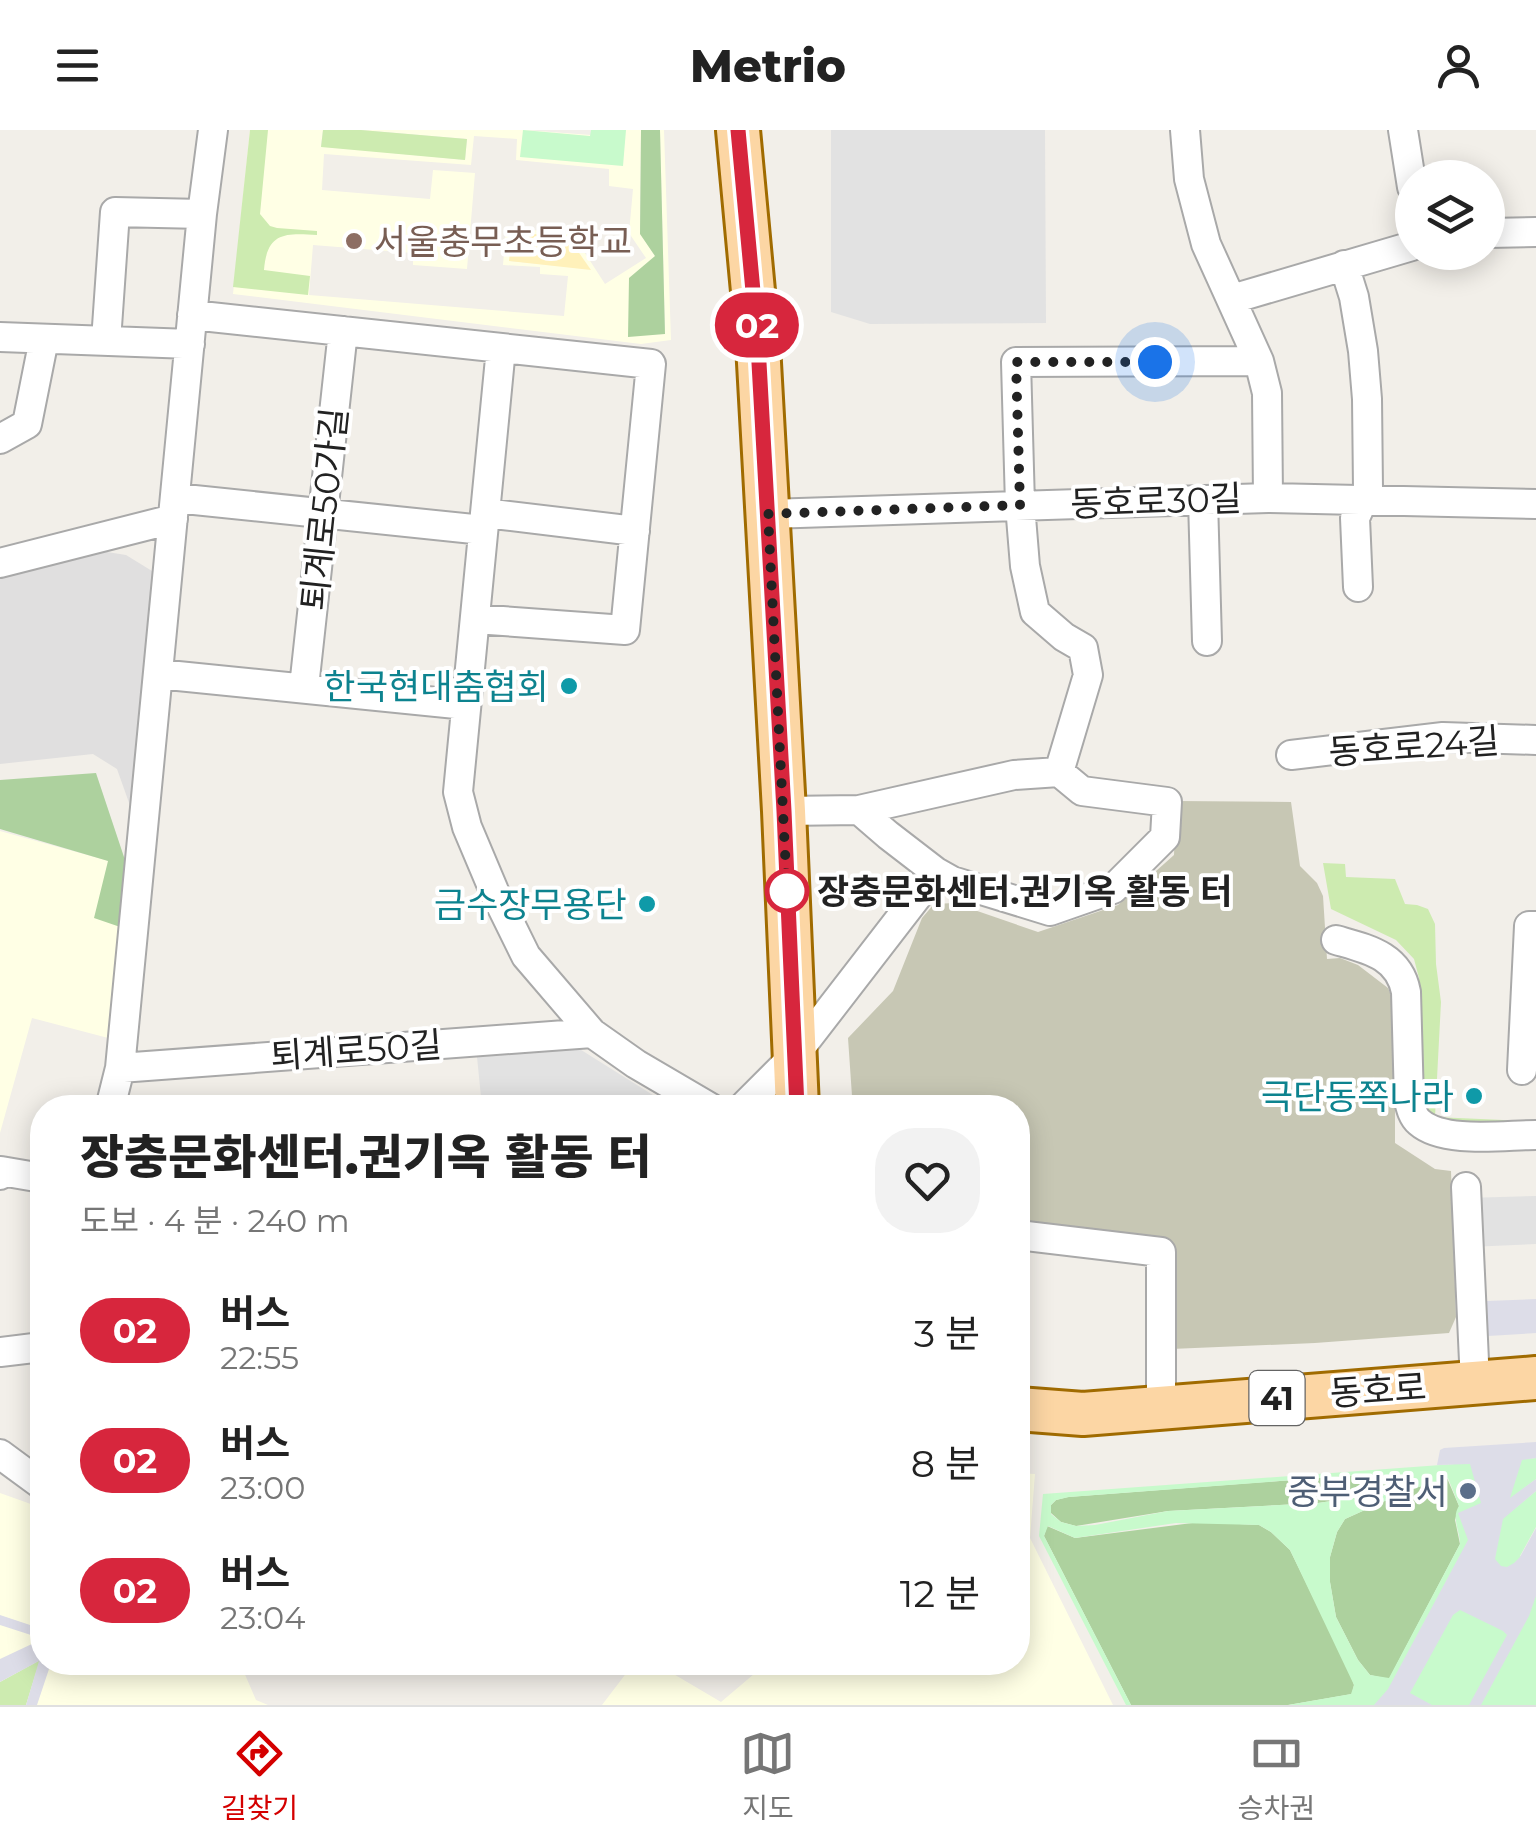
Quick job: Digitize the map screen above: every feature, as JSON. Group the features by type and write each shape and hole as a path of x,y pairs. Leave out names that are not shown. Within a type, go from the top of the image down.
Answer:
{"main road":[{"path":"738,130 758,345 796,1095"},
{"name":"동호로","path":"1030,1410 1083,1414 1536,1378"}],"street":[{"path":"113,1095 120,1068 213,130"},
{"path":"1185,130 1189,179 1206,244 1260,361 1267,393 1268,498"},
{"path":"1403,130 1408,160"},
{"path":"106,341 115,212 202,214"},
{"path":"1505,229 1534,224"},
{"path":"1232,298 1395,250"},
{"path":"1344,264 1364,351 1368,489 1355,518 1358,587"},
{"path":"192,316 651,364 625,630 475,619"},
{"name":"퇴계로50가길","path":"304,687 343,331"},
{"path":"0,337 190,344"},
{"path":"0,438 27,424 44,338"},
{"path":"501,348 458,792 467,827 526,956 592,1033 689,1095"},
{"path":"1059,772 1088,675 1083,648 1035,612 1025,566 1020,505 1016,362 1260,361"},
{"name":"동호로30길","path":"768,514 1268,498 1536,504"},
{"path":"1203,500 1207,640"},
{"path":"0,562 174,509 635,530"},
{"path":"158,674 466,705"},
{"name":"동호로24길","path":"1291,755 1443,737 1536,740"},
{"path":"784,811 860,810 1014,776 1059,772 1082,791 1168,802 1165,837 1113,889 1050,911 952,881 860,810"},
{"path":"755,1095 794,1056 936,872"},
{"path":"1522,1070 1529,926 1536,926"},
{"path":"1336,940 1378,953 1394,964 1404,979 1408,1102 1419,1122 1451,1136 1536,1135"},
{"name":"퇴계로50길","path":"120,1068 592,1033"},
{"path":"1,1173 30,1177"},
{"path":"1466,1187 1476,1383"},
{"path":"1030,1237 1161,1252 1161,1408"},
{"path":"0,1352 30,1349"},
{"path":"0,1454 30,1476"}],"shaded area":[{"name":"서울충무초등학교","path":"250,130 323,130 321,146 465,160 467,139 361,130 525,130 591,135 591,130 641,130 640,233 655,256 665,334 660,130 664,130 671,340 641,344 233,294","holes":["474,136 517,139 516,160 609,169 609,186 633,189 629,233 646,258 605,284 572,233 506,228 503,265 540,267 540,274 568,276 564,316 309,295 313,245 413,253 413,265 467,269 475,173 433,170 430,199 322,190 324,154 471,165","512,233 590,269 510,261"]},
{"path":"831,130 1045,130 1046,323 870,324 831,312"},
{"path":"101,551 126,555 152,571 133,814 117,769 93,754 0,764 0,575"},
{"path":"1176,801 1291,802 1300,866 1317,883 1323,896 1327,959 1340,958 1358,965 1388,988 1395,1005 1395,1143 1435,1169 1451,1171 1456,1317 1449,1333 1171,1349 1168,1243 1030,1225 1030,1095 852,1095 848,1038 893,991 922,918 934,904 954,903 1038,932 1118,905 1174,855"},
{"path":"0,831 109,861 129,930 112,1039 32,1018 0,1133"},
{"path":"578,1048 653,1095 481,1095 477,1057"},
{"path":"1536,1196 1536,1244 1469,1247 1466,1198"},
{"path":"1536,1299 1536,1333 1488,1336 1483,1325 1487,1301"},
{"path":"1536,1442 1536,1458 1522,1460 1510,1498 1536,1479 1536,1491 1503,1519 1495,1559 1501,1566 1514,1563 1536,1528 1536,1596 1481,1705 1469,1705 1507,1635 1460,1610 1453,1615 1410,1693 1432,1705 1374,1705 1388,1689 1468,1540 1458,1513 1481,1503 1470,1464 1437,1465 1440,1450"},
{"path":"1030,1474 1035,1474 1030,1538"},
{"path":"0,1493 30,1504 30,1675 245,1675 256,1700 268,1705 0,1705"},
{"path":"1030,1538 1113,1705 602,1705 625,1675 675,1675 721,1702 753,1675 1030,1675"},
{"path":"0,1615 30,1625 30,1635 0,1625"},
{"path":"30,1645 30,1666 0,1682 0,1659"},
{"path":"35,1675 47,1675 37,1705 26,1705"}],"green space":[{"path":"250,130 268,130 260,214 270,226 317,231 317,235 287,235 274,242 264,270 310,276 308,295 233,287"},
{"path":"323,130 467,139 465,160 321,147"},
{"path":"523,130 590,136 591,130 626,130 623,166 520,157"},
{"path":"641,130 660,130 665,334 628,337 629,278 655,256 640,234"},
{"path":"96,773 129,872 129,930 94,918 108,861 0,829 0,780"},
{"path":"1323,863 1345,864 1346,877 1395,879 1405,904 1428,909 1435,924 1441,1002 1435,1117 1526,1121 1525,1130 1428,1119 1418,1088 1419,978 1414,959 1396,940 1331,909"},
{"path":"1536,1458 1536,1479 1510,1499 1504,1517 1536,1491 1536,1527 1520,1556 1536,1566 1536,1705 1288,1705 1351,1694 1354,1685 1290,1550 1271,1532 1259,1525 1176,1523 1075,1538 1048,1526 1044,1536 1131,1705 1126,1705 1039,1536 1043,1494","holes":["1373,1474 1394,1477 1393,1482 1358,1497 1318,1503 1168,1511 1076,1526 1051,1514 1051,1505 1056,1500 1069,1497","1448,1478 1459,1506 1456,1520 1460,1544 1389,1678 1370,1675 1336,1617 1330,1557 1337,1532 1345,1519 1409,1490"]},
{"path":"1373,1474 1394,1476 1394,1482 1358,1497 1318,1503 1168,1511 1076,1526 1061,1522 1051,1513 1056,1500 1068,1497"},
{"path":"1447,1478 1459,1506 1455,1520 1460,1544 1389,1679 1370,1675 1336,1617 1330,1557 1337,1532 1345,1519 1409,1490"},
{"path":"1200,1522 1259,1525 1290,1550 1351,1675 1352,1694 1288,1705 1131,1705 1044,1536 1047,1526 1075,1538"},
{"path":"30,1666 30,1675 35,1675 26,1705 0,1705 0,1682"}],"sand":[{"path":"512,232 568,237 591,270 509,261"}],"bus line":[{"name":"02","path":"738,130 758,345 796,1095"}],"place":[{"name":"서울충무초등학교","path":"354,241"},
{"name":"한국현대춤협회","path":"569,686"},
{"name":"장충문화센터.권기옥 활동 터","path":"787,891"},
{"name":"금수장무용단","path":"647,904"},
{"name":"극단동쪽나라","path":"1474,1096"},
{"name":"중부경찰서","path":"1468,1491"}],"route":[{"path":"787,891 768,514 1020,505 1016,362 1155,362"}]}
